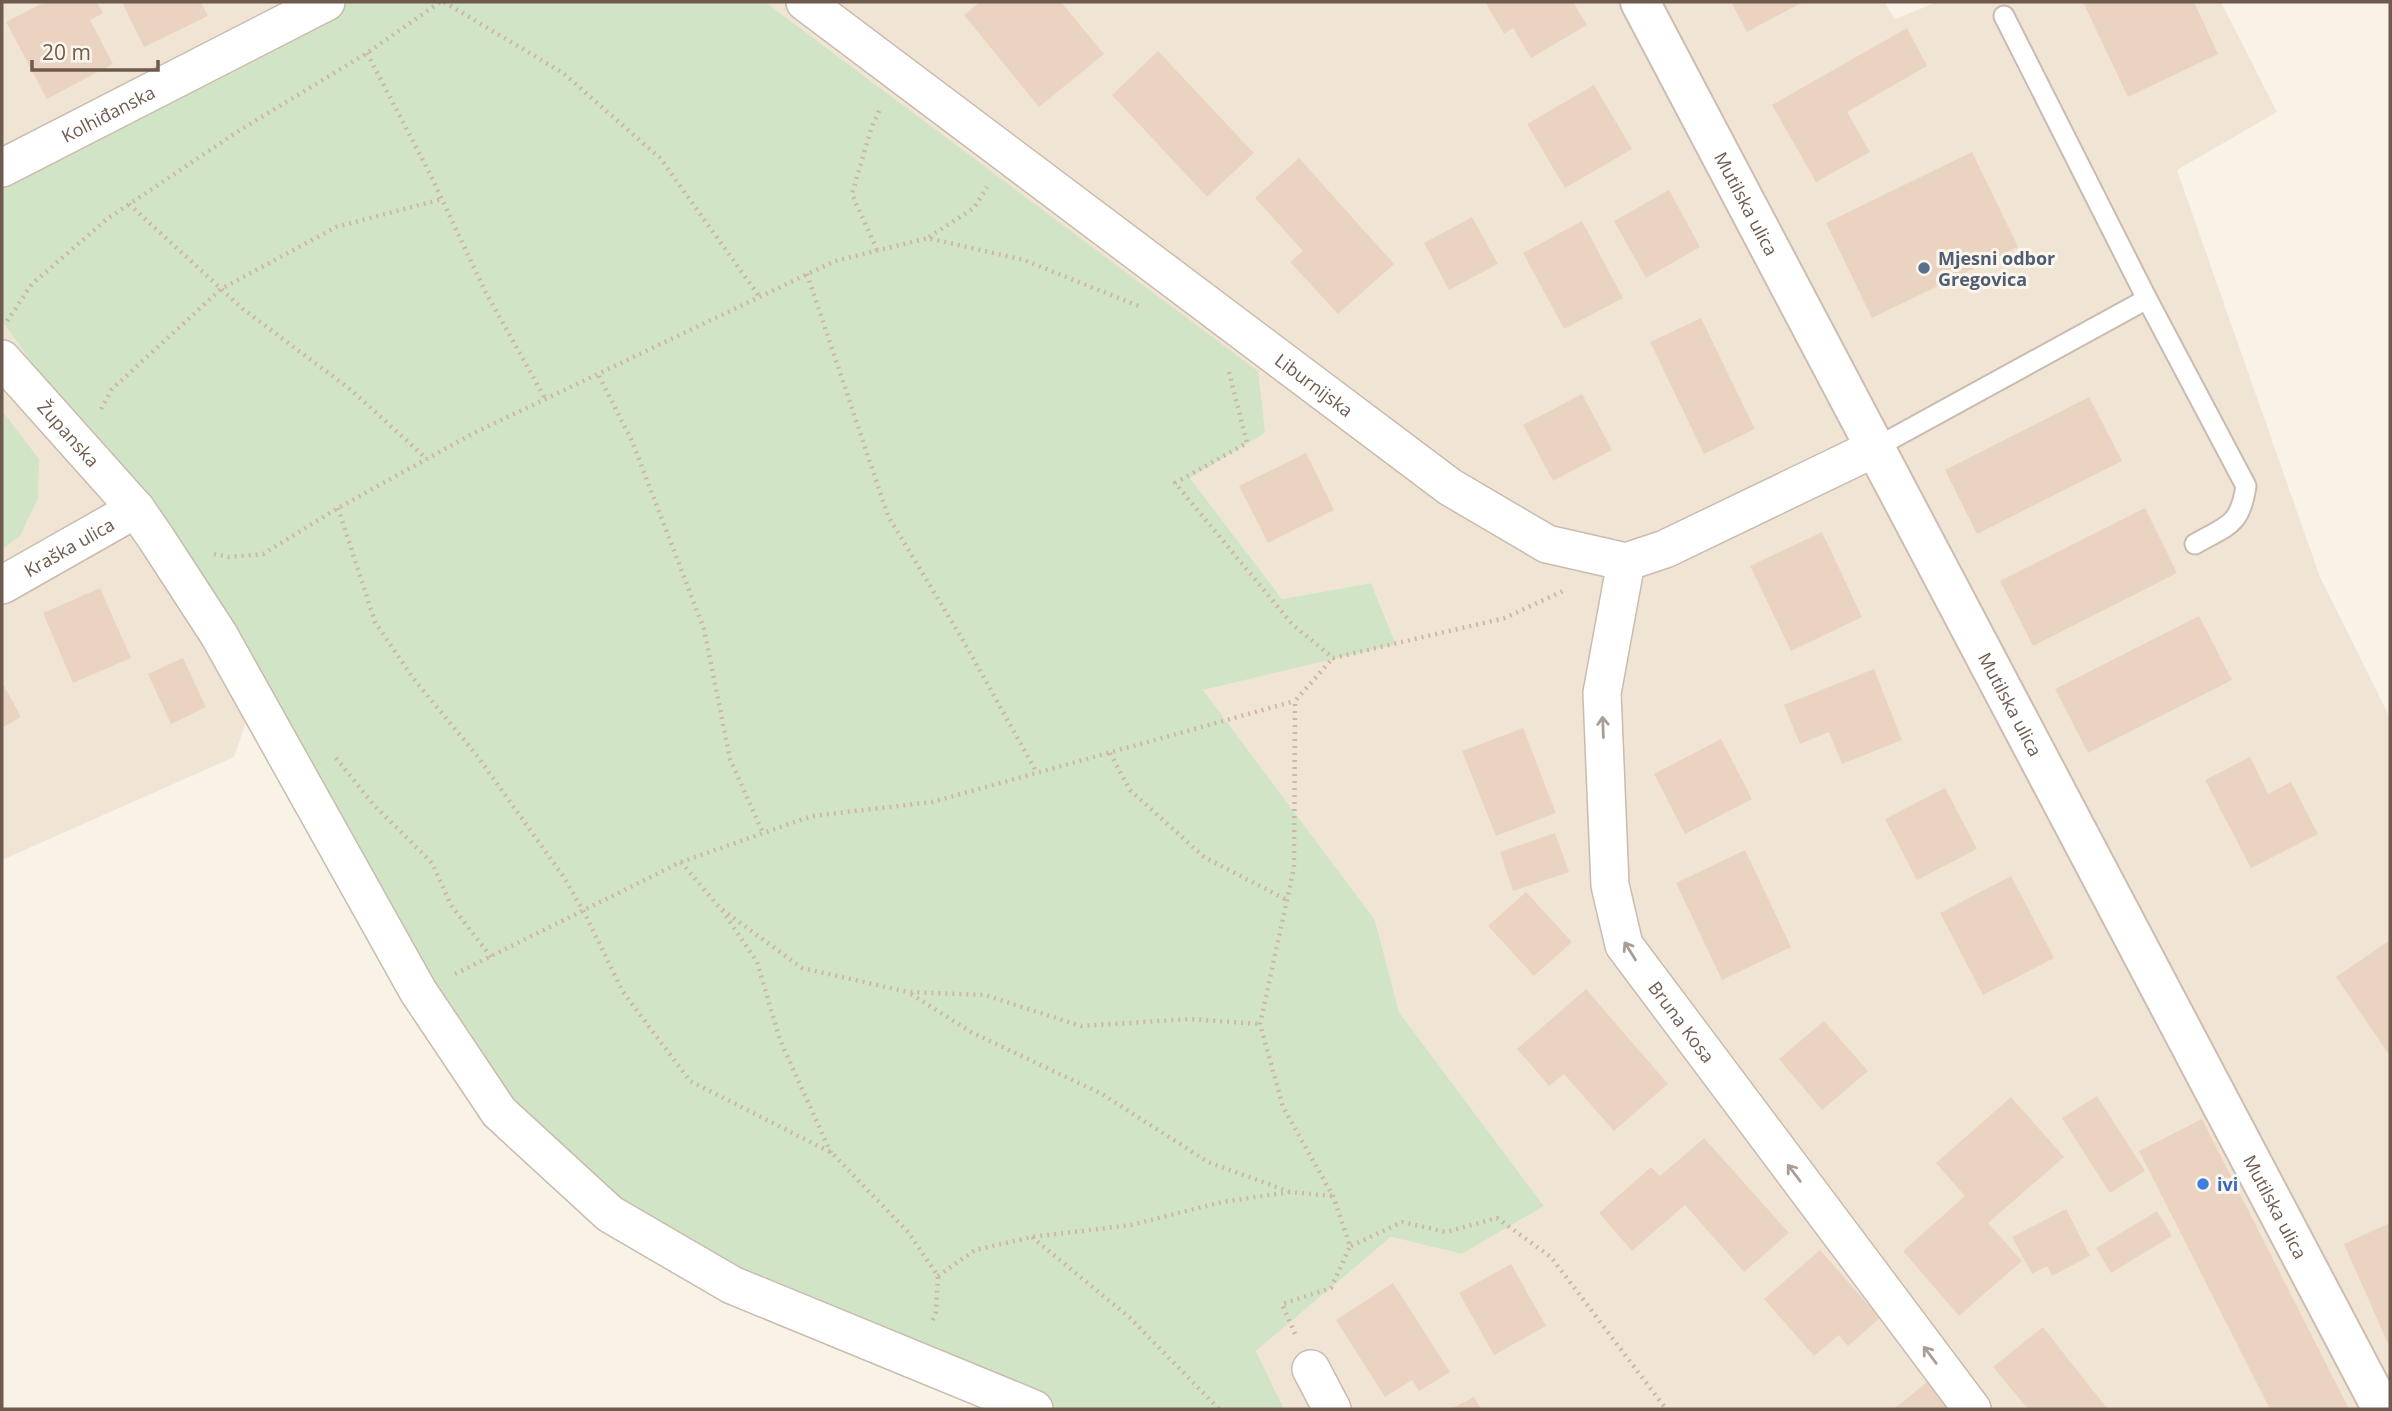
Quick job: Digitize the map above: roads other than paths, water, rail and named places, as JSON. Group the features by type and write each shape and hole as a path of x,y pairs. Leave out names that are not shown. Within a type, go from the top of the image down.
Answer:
{"main road":[{"name":"Mutilska ulica","path":"1640,2 2382,1409"}],"street":[{"name":"Kolhiđanska","path":"2,168 326,2"},
{"name":"Liburnijska","path":"805,2 1450,487 1547,544 1626,562"},
{"name":"Županska","path":"3,342 81,447 136,509 219,635 418,991 499,1112 610,1214 732,1285 1034,1409"},
{"path":"1626,562 1665,549 1875,448"},
{"name":"Kraška ulica","path":"2,585 136,509"},
{"name":"Bruna Kosa","path":"1626,562 1602,693 1610,884 1624,945 1972,1409"},
{"path":"1311,1369 1332,1409"}],"lane":[{"path":"2004,16 2147,299 2246,486 2242,512 2232,522 2195,544"},
{"path":"1875,448 2147,299"}],"place":[{"name":"Mjesni odbor Gregovica","path":"1924,268"},
{"name":"ivi","path":"2203,1184"}]}
